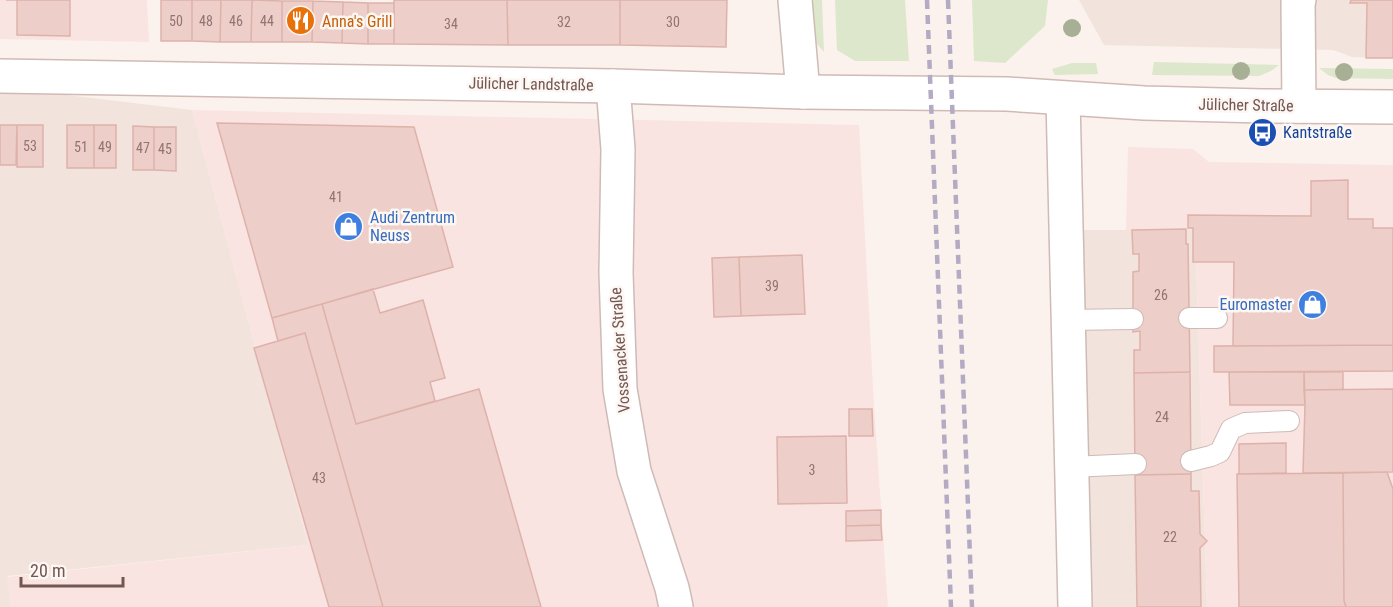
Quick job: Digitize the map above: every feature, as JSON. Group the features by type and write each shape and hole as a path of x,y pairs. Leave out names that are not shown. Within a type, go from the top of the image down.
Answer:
{"main road":[{"path":"795,0 803,92"},
{"path":"1299,0 1299,106"},
{"name":"Jülicher Landstraße","path":"0,76 1007,94 1063,99"},
{"name":"Vossenacker Straße","path":"613,86 618,149 616,273 620,389 634,471 672,588 675,607"},
{"path":"1063,99 1075,607"},
{"name":"Jülicher Straße","path":"1063,99 1262,106 1393,107"}],"lane":[{"path":"1189,318 1217,318"},
{"path":"1068,320 1133,319"},
{"path":"1191,461 1220,452 1231,429 1245,423 1288,421"},
{"path":"1071,467 1136,464"}],"shaded area":[{"path":"0,0 147,0 149,42 0,39"},
{"path":"1079,0 1393,0 1393,58 1352,57 1333,50 1104,45"},
{"path":"0,87 192,110 308,545 8,576 11,607 0,607"},
{"path":"192,110 859,125 874,406 888,607 11,607 7,577 308,545"},
{"path":"1128,147 1193,149 1209,162 1393,165 1393,607 1207,607 1195,230 1126,230"},
{"path":"1070,230 1195,230 1207,607 1080,607"}],"green space":[{"path":"811,0 822,0 824,52 817,44 813,32"},
{"path":"835,0 905,0 909,61 855,61 837,50"},
{"path":"972,0 1048,0 1045,26 1005,63 974,61"},
{"path":"1154,62 1279,65 1259,76 1152,75"},
{"path":"1072,63 1096,63 1098,74 1055,75 1052,69"},
{"path":"1319,68 1393,69 1393,79 1336,78"}],"building":[{"path":"17,0 70,0 70,36 17,35"},
{"path":"161,0 192,0 192,41 161,41"},
{"path":"192,0 221,0 220,42 192,41"},
{"path":"221,0 252,0 251,42 220,42"},
{"path":"252,0 282,1 282,42 251,42"},
{"path":"394,0 507,0 508,45 394,44"},
{"path":"507,0 620,0 620,45 508,45"},
{"path":"620,0 727,0 726,47 620,45"},
{"path":"1351,0 1393,0 1393,58 1366,58 1367,3 1350,3"},
{"path":"282,1 313,1 312,42 282,42"},
{"path":"313,1 343,2 342,43 312,42"},
{"path":"343,2 368,3 368,44 342,43"},
{"path":"368,3 394,3 394,44 368,44"},
{"path":"217,123 414,127 453,267 272,318"},
{"path":"0,125 17,125 16,165 0,165"},
{"path":"17,125 43,125 43,167 17,167"},
{"path":"67,125 94,125 94,168 67,168"},
{"path":"94,125 116,125 116,168 94,168"},
{"path":"133,126 154,127 154,170 133,170"},
{"path":"154,127 176,127 176,171 154,170"},
{"name":"Euromaster","path":"1348,180 1348,219 1373,219 1373,228 1393,228 1393,345 1233,346 1234,262 1193,262 1193,228 1188,228 1188,215 1311,216 1311,181"},
{"path":"1186,229 1190,372 1134,373 1134,350 1140,350 1140,331 1133,332 1133,272 1139,271 1139,254 1133,254 1132,230"},
{"path":"802,255 805,314 741,316 739,257"},
{"path":"739,257 741,316 714,317 712,258"},
{"path":"373,289 380,313 423,300 445,378 430,382 435,401 356,424 322,304"},
{"path":"322,304 356,424 479,389 541,607 383,607 305,333 278,341 272,318"},
{"path":"305,333 383,607 329,607 254,348"},
{"path":"1393,345 1393,371 1214,372 1214,346"},
{"path":"1190,372 1191,474 1135,475 1134,373"},
{"path":"1229,372 1304,372 1305,405 1230,405"},
{"path":"1304,372 1343,372 1343,390 1304,390"},
{"path":"1393,389 1393,472 1303,473 1304,390"},
{"path":"849,409 872,409 873,436 849,436"},
{"path":"846,436 847,503 778,504 777,437"},
{"path":"1286,443 1286,473 1239,474 1239,444"},
{"path":"1387,472 1393,489 1393,607 1346,607 1344,601 1343,473"},
{"path":"1343,473 1344,601 1346,607 1239,607 1237,474"},
{"path":"1191,474 1191,491 1199,491 1200,534 1207,541 1200,548 1201,607 1137,607 1135,475"},
{"path":"881,510 881,525 846,526 846,511"},
{"path":"881,525 882,540 846,541 846,526"}],"railway":[{"path":"927,0 951,607"},
{"path":"948,0 972,607"}],"place":[{"name":"Anna's Grill","path":"301,21"},
{"name":"Kantstraße","path":"1262,132"},
{"name":"Audi Zentrum Neuss","path":"349,226"},
{"name":"Euromaster","path":"1313,304"}]}
